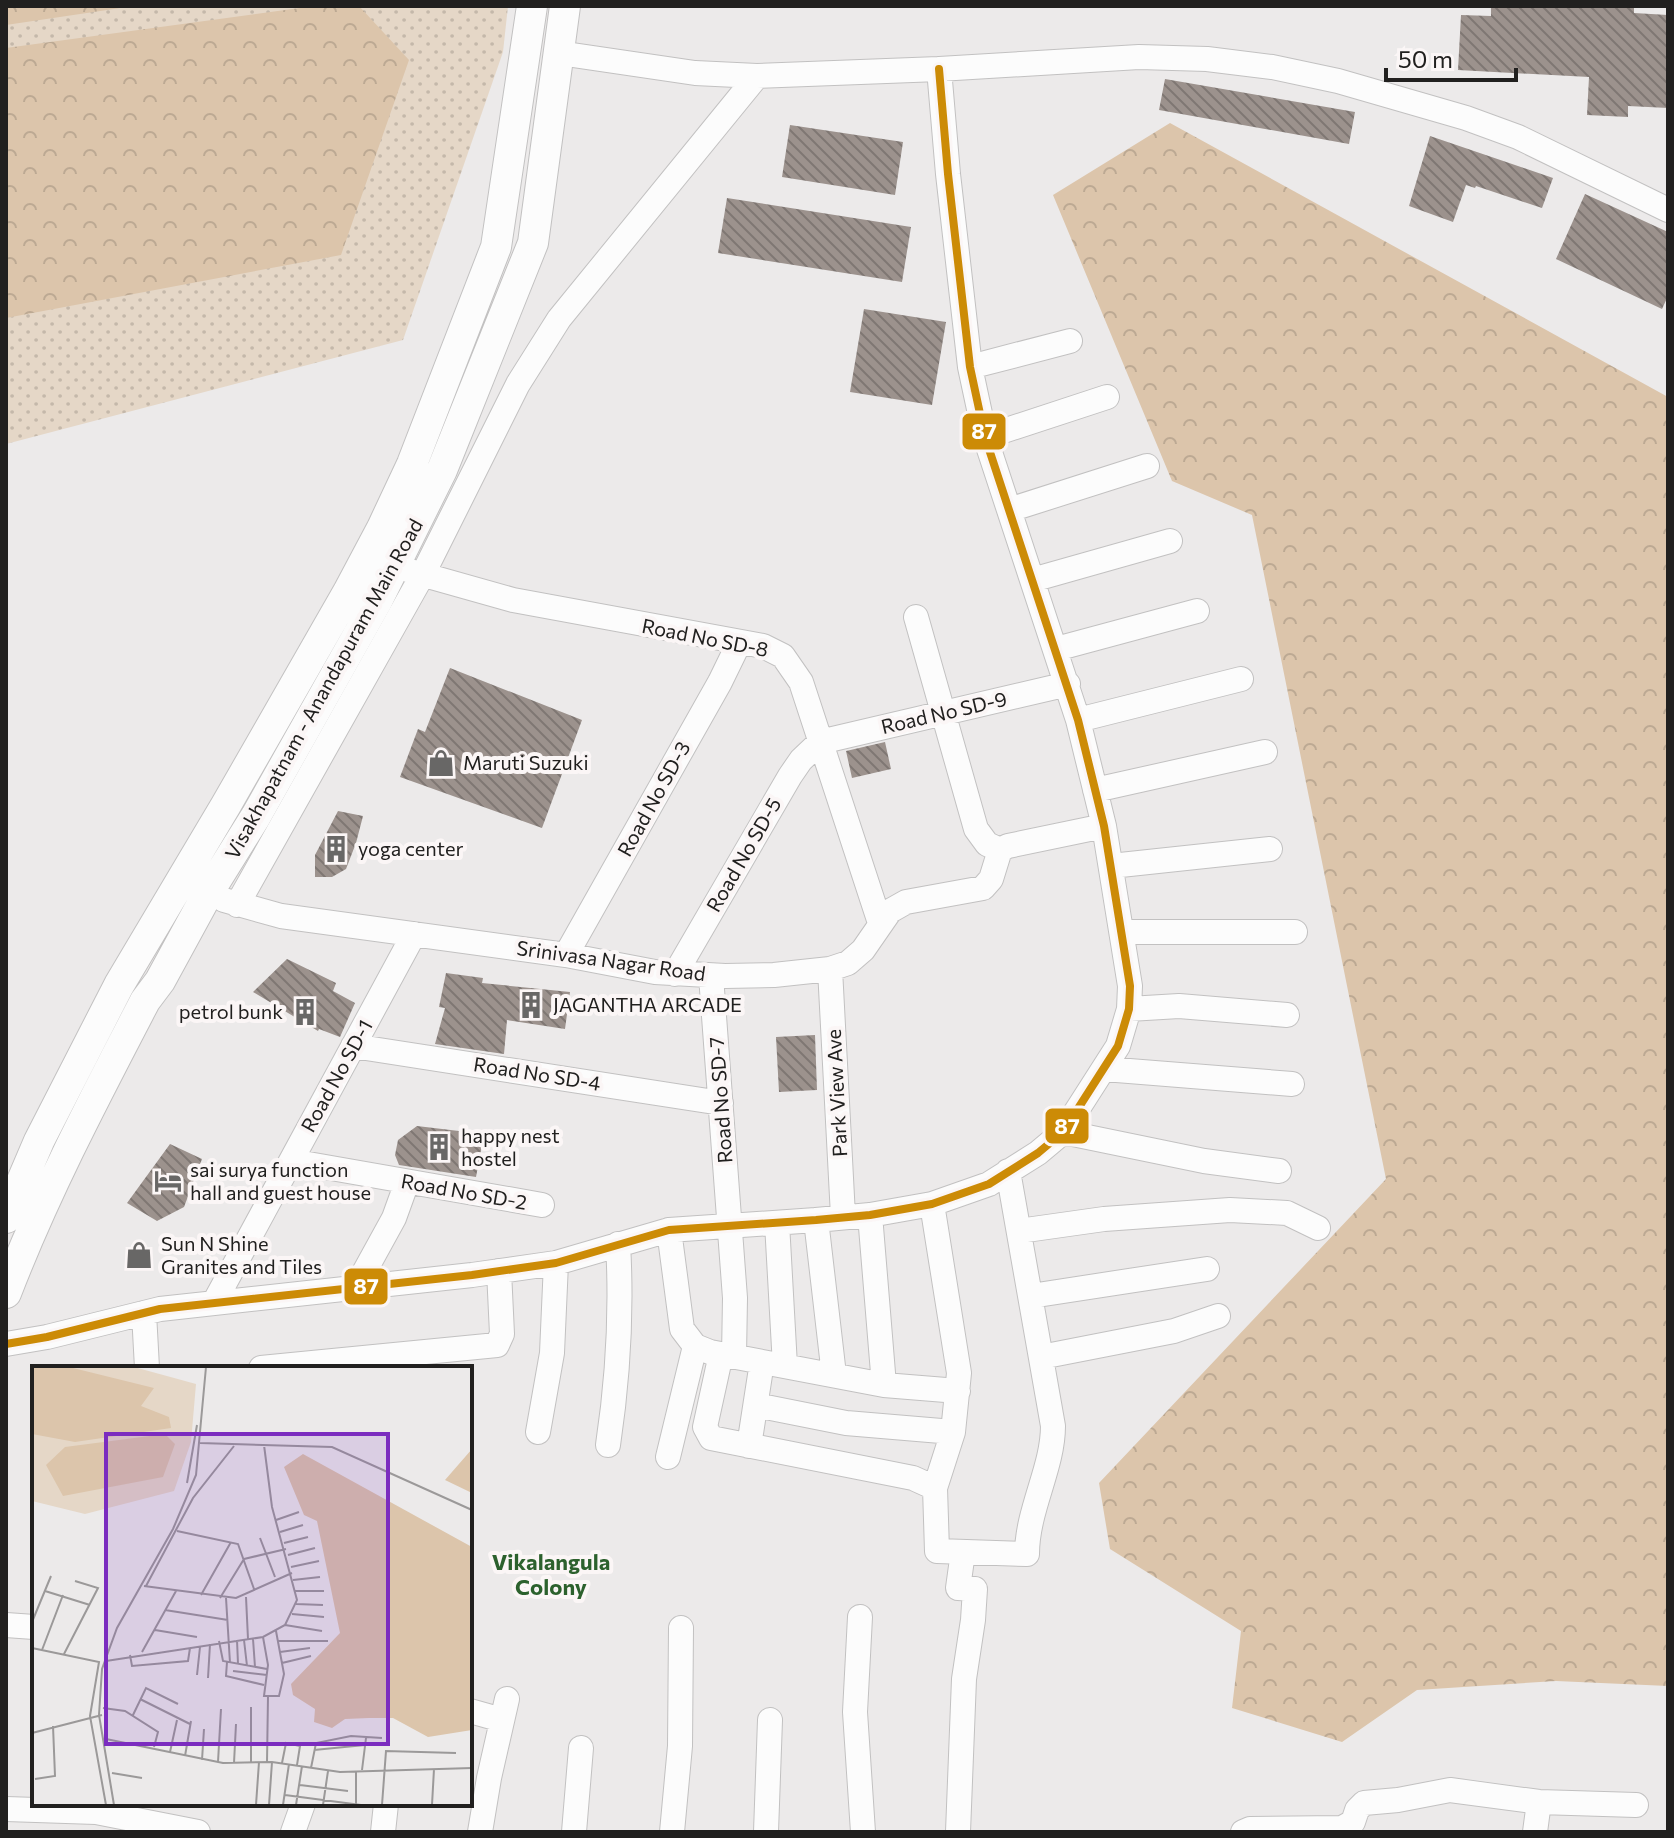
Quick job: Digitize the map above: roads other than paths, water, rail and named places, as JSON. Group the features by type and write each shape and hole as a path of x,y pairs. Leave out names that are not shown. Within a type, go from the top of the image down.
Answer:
{"main road":[{"name":"Visakhapatnam - Anandapuram Main Road","path":"6,1218 39,1141 119,985 348,592 412,464 496,247 532,6"},
{"name":"Visakhapatnam - Anandapuram Main Road","path":"6,1293 66,1151 145,1001 160,981 208,893 409,570 442,470 533,243 565,6"}],"street":[{"path":"559,53 695,73 757,76 1139,57 1207,59 1272,67 1338,81 1466,118 1518,137 1668,210"},
{"path":"6,1344 144,1313 215,1301 355,1289 556,1263 669,1230 870,1215 932,1204 989,1184 1063,1132 1118,1046 1129,1009 1130,986 1104,826 1078,720 985,437 970,367 939,69"},
{"path":"237,905 409,570 518,384 559,319 757,76"},
{"path":"970,367 1070,341"},
{"path":"985,437 1107,397"},
{"path":"1009,510 1147,466"},
{"path":"1032,580 1170,541"},
{"name":"Road No SD-8","path":"409,570 513,600 773,650 792,667 801,682 880,923"},
{"path":"1056,649 1197,611"},
{"path":"916,617 976,829 987,844 1000,850 1104,826"},
{"name":"Road No SD-3","path":"566,955 739,643"},
{"path":"1078,720 1241,679"},
{"name":"Road No SD-9","path":"820,742 1068,684"},
{"name":"Road No SD-5","path":"675,974 790,776 820,742"},
{"path":"1095,790 1265,752"},
{"path":"1111,866 1270,849"},
{"name":"Srinivasa Nagar Road","path":"208,893 237,905 281,916 566,955 618,966 675,974 774,975 830,969 848,963 863,950 890,911 906,902 983,888 991,879 1000,850"},
{"path":"1123,932 1295,932"},
{"name":"Road No SD-1","path":"215,1301 414,934"},
{"name":"Park View Ave","path":"830,969 843,1216"},
{"name":"Road No SD-7","path":"711,976 735,1298 728,1355 705,1427 707,1433 718,1440 749,1446"},
{"path":"1129,1009 1179,1006 1287,1015"},
{"name":"Road No SD-4","path":"353,1046 721,1103"},
{"path":"1104,1069 1292,1084"},
{"path":"1063,1132 1204,1161 1279,1171"},
{"name":"Road No SD-2","path":"291,1161 542,1205"},
{"path":"932,1204 959,1373 953,1432 935,1488 937,1551 1027,1554 1028,1530 1053,1434 1008,1171"},
{"path":"355,1289 394,1218 407,1182"},
{"path":"1019,1231 1104,1219 1230,1210 1287,1213 1318,1228"},
{"path":"870,1215 884,1385"},
{"path":"816,1220 834,1375"},
{"path":"777,1223 774,1364 756,1405 749,1446 913,1478 935,1488"},
{"path":"669,1230 682,1329 695,1346 884,1385 958,1391"},
{"path":"608,1445 616,1393 619,1333 618,1244"},
{"path":"538,1432 552,1353 556,1263"},
{"path":"1031,1296 1207,1269"},
{"path":"282,1366 497,1345 502,1334 499,1271"},
{"path":"144,1313 147,1366"},
{"path":"1041,1357 1174,1331 1218,1316"},
{"path":"668,1457 695,1346"},
{"path":"756,1405 846,1423 953,1432"},
{"path":"958,1832 964,1679 975,1589 958,1588 963,1552"},
{"path":"860,1617 855,1712 863,1832"},
{"path":"6,1625 32,1627"},
{"path":"672,1832 680,1746 681,1628"},
{"path":"472,1711 505,1710 480,1832"},
{"path":"766,1832 770,1720"},
{"path":"574,1832 581,1748"},
{"path":"1243,1832 1250,1829 1342,1828 1353,1822 1357,1810 1364,1803 1442,1791 1539,1802 1636,1805"},
{"path":"1535,1832 1539,1802"},
{"path":"293,1832 302,1806"},
{"path":"383,1832 386,1806"},
{"path":"6,1809 96,1812 198,1832"}],"place":[{"name":"Maruti Suzuki","path":"441,763"},
{"name":"yoga center","path":"336,849"},
{"name":"JAGANTHA ARCADE","path":"531,1005"},
{"name":"petrol bunk","path":"305,1012"},
{"name":"happy nest hostel","path":"439,1147"},
{"name":"sai surya function hall and guest house","path":"168,1181"},
{"name":"Sun N Shine Granites and Tiles","path":"139,1255"}],"district":[{"name":"Vikalangula Colony","path":"551,1574"}]}
